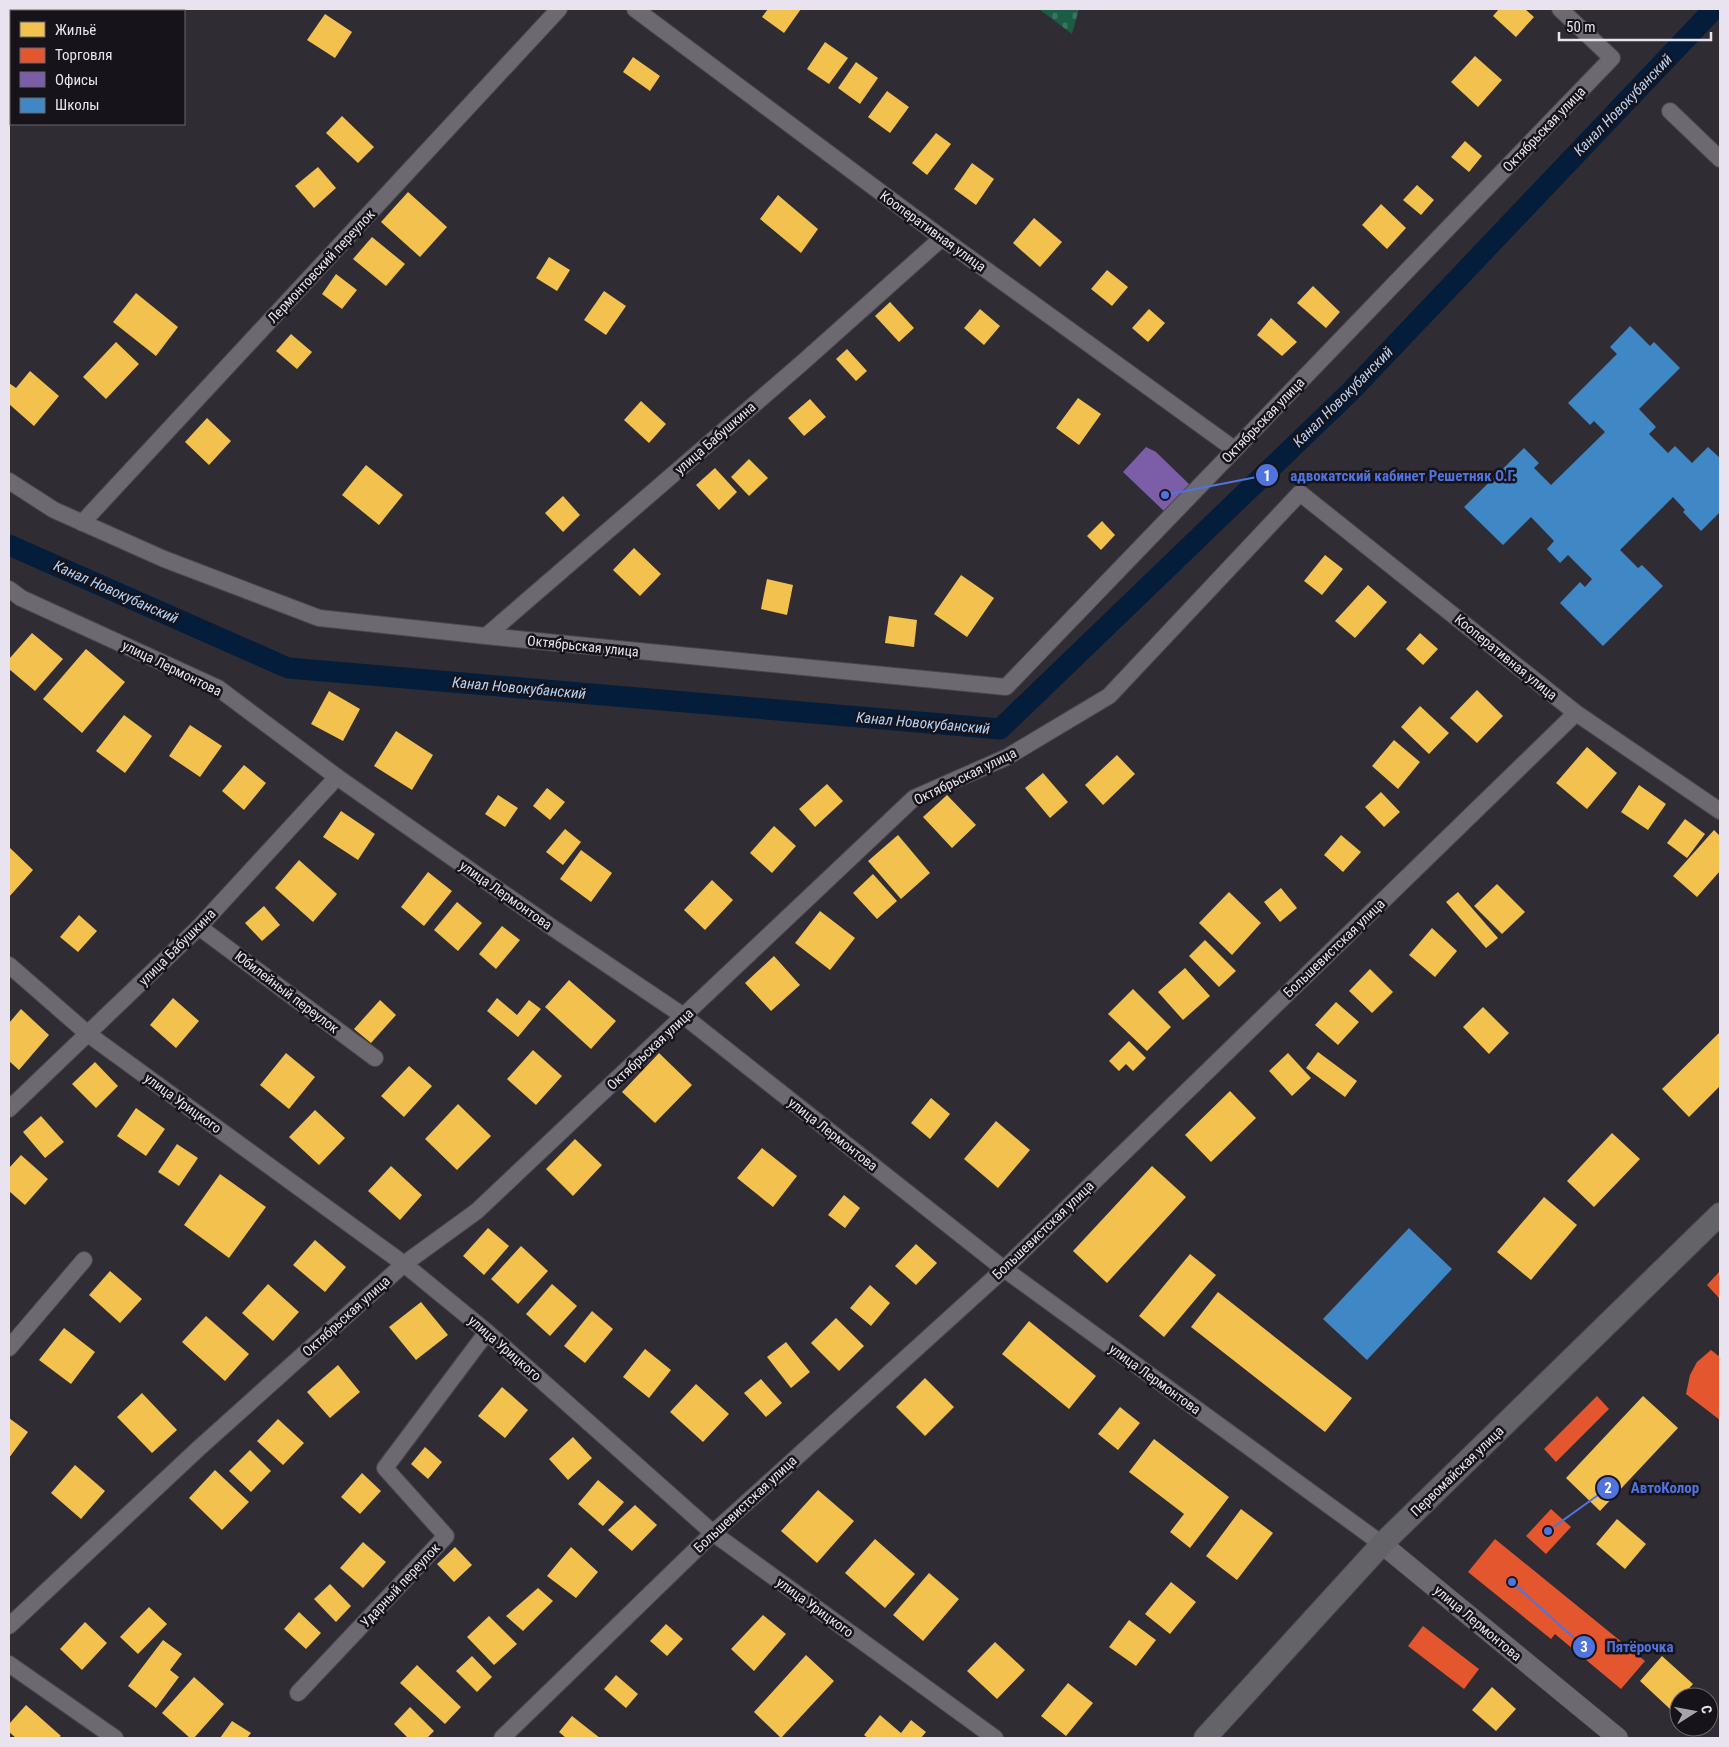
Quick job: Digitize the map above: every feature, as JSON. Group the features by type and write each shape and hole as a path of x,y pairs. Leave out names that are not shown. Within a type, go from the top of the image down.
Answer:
{"main road":[{"name":"Первомайская улица","path":"1205,1738 1382,1544 1720,1214"}],"street":[{"name":"Лермонтовский переулок","path":"82,523 560,9"},
{"name":"Кооперативная улица","path":"635,9 942,238 1234,449"},
{"name":"Октябрьская улица","path":"486,636 1006,687 1612,58 1560,9"},
{"path":"1670,111 1720,159"},
{"name":"улица Бабушкина","path":"486,636 802,363 942,238"},
{"path":"9,481 54,510 82,523 164,559 319,618 486,636"},
{"name":"Кооперативная улица","path":"1300,493 1576,713 1720,811"},
{"name":"Октябрьская улица","path":"9,1626 191,1456 404,1264 477,1211 685,1017 914,798 1007,757 1109,696 1300,493"},
{"name":"улица Лермонтова","path":"9,589 21,598 218,688 337,777 553,928 685,1017 1004,1269 1382,1544 1618,1738"},
{"name":"Большевистская улица","path":"502,1738 713,1533 1004,1269 1576,713"},
{"name":"улица Бабушкина","path":"9,1109 199,927 337,777"},
{"name":"Юбилейный переулок","path":"199,927 375,1058"},
{"name":"улица Урицкого","path":"9,965 88,1034 404,1264 487,1332 713,1533 995,1738"},
{"path":"9,1348 84,1260"},
{"name":"Ударный переулок","path":"298,1693 446,1536 385,1468 487,1332"},
{"path":"9,1664 115,1738"}],"green space":[{"path":"1039,9 1079,9 1072,34"}],"building: Жильё":[{"path":"768,9 801,9 784,33 762,17"},
{"path":"1499,9 1525,9 1534,17 1516,37 1493,16"},
{"path":"325,14 352,32 335,58 307,40"},
{"path":"9,41 10,90 9,90"},
{"path":"825,42 848,58 829,84 807,69"},
{"path":"1475,56 1502,80 1478,107 1451,82"},
{"path":"633,57 660,76 650,91 623,72"},
{"path":"856,62 878,78 860,104 838,88"},
{"path":"887,91 909,107 890,133 868,117"},
{"path":"342,116 374,147 358,163 326,133"},
{"path":"936,133 951,144 927,175 912,163"},
{"path":"1465,141 1482,156 1469,172 1451,157"},
{"path":"972,163 994,179 976,205 954,189"},
{"path":"318,167 336,188 314,208 295,186"},
{"path":"1417,185 1434,200 1421,215 1403,200"},
{"path":"408,192 447,227 420,257 381,222"},
{"path":"778,195 818,229 801,253 760,219"},
{"path":"1381,204 1406,228 1387,249 1362,225"},
{"path":"1034,218 1062,242 1040,267 1013,243"},
{"path":"372,237 405,264 386,286 353,259"},
{"path":"549,257 570,270 557,291 536,278"},
{"path":"1107,270 1128,287 1112,306 1091,289"},
{"path":"336,274 357,290 342,309 322,294"},
{"path":"1313,286 1340,312 1326,328 1297,303"},
{"path":"604,291 626,306 606,335 584,320"},
{"path":"136,293 178,327 156,356 113,322"},
{"path":"890,302 914,328 899,342 875,316"},
{"path":"980,309 1000,326 984,345 964,328"},
{"path":"1149,309 1165,323 1148,342 1132,328"},
{"path":"1271,318 1297,342 1282,356 1257,335"},
{"path":"291,334 312,352 297,369 276,351"},
{"path":"116,342 139,364 106,399 83,377"},
{"path":"847,349 867,371 856,381 836,359"},
{"path":"30,371 59,396 34,426 9,404 9,383 16,388"},
{"path":"1078,398 1101,414 1079,445 1056,428"},
{"path":"810,399 826,417 804,436 788,418"},
{"path":"641,401 666,424 649,443 624,420"},
{"path":"207,418 231,441 209,465 185,442"},
{"path":"749,459 768,478 749,496 731,477"},
{"path":"366,465 403,495 379,525 342,495"},
{"path":"715,468 737,492 719,510 696,485"},
{"path":"563,496 580,515 563,532 545,513"},
{"path":"1102,521 1115,535 1101,550 1087,536"},
{"path":"634,548 661,574 640,596 613,570"},
{"path":"1325,555 1343,569 1322,595 1304,581"},
{"path":"961,575 994,598 967,637 934,614"},
{"path":"767,579 793,585 787,615 761,609"},
{"path":"1368,585 1387,602 1355,638 1335,621"},
{"path":"889,616 917,620 914,647 885,643"},
{"path":"32,633 63,659 35,691 9,669 9,659"},
{"path":"1420,633 1438,649 1423,665 1406,649"},
{"path":"86,649 125,682 82,733 43,699"},
{"path":"1477,690 1503,716 1477,743 1450,718"},
{"path":"329,691 360,709 343,741 311,724"},
{"path":"1420,706 1449,733 1429,754 1401,727"},
{"path":"124,715 152,736 125,773 96,751"},
{"path":"190,725 222,746 200,777 169,756"},
{"path":"396,731 433,755 412,790 374,766"},
{"path":"1394,740 1420,762 1398,789 1372,766"},
{"path":"1587,747 1617,773 1587,809 1556,783"},
{"path":"1117,755 1135,774 1103,805 1085,785"},
{"path":"244,765 266,783 244,810 222,791"},
{"path":"1043,773 1068,802 1050,818 1025,788"},
{"path":"827,784 843,801 815,827 799,809"},
{"path":"1639,785 1666,804 1648,830 1621,812"},
{"path":"547,788 565,802 550,820 533,806"},
{"path":"1381,792 1400,812 1384,827 1365,807"},
{"path":"498,795 518,808 505,827 485,814"},
{"path":"947,795 976,825 952,848 923,817"},
{"path":"341,811 375,834 358,860 323,837"},
{"path":"1685,819 1705,834 1687,858 1667,843"},
{"path":"774,826 796,846 772,873 750,853"},
{"path":"565,829 581,842 563,865 546,852"},
{"path":"1714,830 1720,836 1720,871 1697,897 1673,876"},
{"path":"898,835 930,873 901,899 868,861"},
{"path":"1341,835 1361,852 1343,872 1324,855"},
{"path":"9,847 33,870 9,897"},
{"path":"581,850 612,873 591,902 560,879"},
{"path":"299,860 337,894 313,922 275,888"},
{"path":"428,872 452,891 424,926 401,907"},
{"path":"873,874 897,901 877,919 853,893"},
{"path":"712,880 733,900 705,930 684,910"},
{"path":"1497,884 1525,912 1502,934 1474,906"},
{"path":"1281,888 1297,908 1280,922 1264,902"},
{"path":"1229,892 1261,923 1232,955 1199,923"},
{"path":"1458,892 1498,938 1486,948 1446,902"},
{"path":"457,902 482,923 458,951 434,930"},
{"path":"264,906 280,925 262,941 245,923"},
{"path":"820,911 855,938 830,970 795,943"},
{"path":"79,915 97,931 78,952 60,937"},
{"path":"502,926 520,940 496,969 479,954"},
{"path":"1432,928 1457,951 1435,977 1409,955"},
{"path":"1205,940 1236,971 1219,987 1189,956"},
{"path":"774,956 800,985 771,1011 745,983"},
{"path":"1185,968 1210,996 1183,1020 1158,992"},
{"path":"1370,969 1393,992 1372,1013 1349,991"},
{"path":"569,980 616,1021 591,1049 545,1007"},
{"path":"1133,989 1171,1027 1147,1051 1108,1014"},
{"path":"173,998 199,1021 176,1048 150,1025"},
{"path":"497,998 517,1015 529,1000 541,1009 518,1037 487,1011"},
{"path":"380,1000 396,1015 371,1043 354,1029"},
{"path":"1336,1002 1359,1022 1338,1045 1315,1025"},
{"path":"1483,1007 1509,1033 1489,1054 1463,1027"},
{"path":"21,1009 49,1035 19,1070 9,1061 9,1023"},
{"path":"1719,1033 1720,1086 1689,1117 1662,1089"},
{"path":"1129,1041 1146,1058 1133,1071 1126,1064 1119,1071 1109,1061"},
{"path":"533,1050 562,1076 536,1105 507,1079"},
{"path":"1318,1052 1357,1081 1345,1097 1306,1068"},
{"path":"286,1053 315,1077 289,1109 260,1085"},
{"path":"659,1053 692,1085 655,1123 622,1092"},
{"path":"1288,1053 1311,1078 1292,1096 1269,1071"},
{"path":"95,1062 118,1086 96,1108 72,1084"},
{"path":"409,1066 432,1086 404,1117 381,1096"},
{"path":"1230,1091 1256,1118 1211,1162 1185,1135"},
{"path":"931,1098 950,1114 930,1139 911,1123"},
{"path":"458,1104 491,1136 457,1170 425,1139"},
{"path":"136,1108 165,1129 146,1156 117,1136"},
{"path":"315,1110 345,1138 319,1165 289,1137"},
{"path":"41,1116 64,1142 45,1158 23,1132"},
{"path":"996,1121 1030,1150 998,1188 964,1159"},
{"path":"1612,1133 1640,1159 1594,1207 1567,1181"},
{"path":"575,1139 602,1165 573,1196 546,1169"},
{"path":"177,1144 198,1158 179,1186 158,1172"},
{"path":"762,1148 797,1176 773,1207 737,1178"},
{"path":"21,1155 48,1179 25,1205 9,1191 9,1168"},
{"path":"391,1166 422,1195 400,1220 368,1191"},
{"path":"1152,1166 1186,1197 1107,1283 1073,1251"},
{"path":"220,1174 266,1207 229,1258 184,1225"},
{"path":"844,1195 860,1208 845,1228 828,1215"},
{"path":"1544,1197 1577,1225 1531,1280 1497,1252"},
{"path":"488,1228 509,1246 484,1275 463,1256"},
{"path":"315,1240 346,1267 325,1292 293,1265"},
{"path":"916,1244 937,1263 916,1285 895,1266"},
{"path":"521,1246 548,1271 518,1304 491,1279"},
{"path":"1190,1254 1216,1275 1164,1337 1139,1316"},
{"path":"110,1271 142,1299 120,1323 89,1295"},
{"path":"268,1284 299,1312 273,1341 242,1313"},
{"path":"552,1284 577,1306 550,1336 526,1314"},
{"path":"870,1285 890,1303 871,1326 850,1308"},
{"path":"1218,1292 1352,1398 1325,1432 1191,1327"},
{"path":"421,1302 448,1335 416,1360 389,1327"},
{"path":"592,1311 613,1329 585,1363 564,1346"},
{"path":"206,1316 249,1354 225,1381 182,1342"},
{"path":"836,1318 864,1346 839,1371 811,1343"},
{"path":"1029,1321 1096,1376 1069,1409 1002,1354"},
{"path":"64,1328 95,1352 71,1384 39,1360"},
{"path":"786,1342 810,1372 791,1388 767,1357"},
{"path":"645,1349 671,1370 649,1398 623,1377"},
{"path":"338,1365 360,1392 330,1418 307,1392"},
{"path":"925,1378 954,1407 925,1436 896,1407"},
{"path":"761,1379 782,1403 766,1417 744,1393"},
{"path":"696,1384 729,1414 703,1442 670,1412"},
{"path":"502,1387 528,1410 505,1438 478,1416"},
{"path":"142,1393 177,1430 152,1453 117,1417"},
{"path":"1643,1396 1678,1428 1600,1511 1566,1478"},
{"path":"1120,1407 1140,1423 1118,1450 1098,1434"},
{"path":"9,1418 28,1432 9,1458"},
{"path":"278,1419 304,1443 283,1465 257,1441"},
{"path":"573,1437 592,1458 568,1480 549,1459"},
{"path":"1154,1439 1229,1497 1190,1548 1170,1532 1184,1514 1129,1472"},
{"path":"425,1447 442,1462 428,1479 411,1464"},
{"path":"250,1450 271,1471 251,1492 229,1471"},
{"path":"75,1465 105,1491 81,1519 51,1493"},
{"path":"215,1470 249,1502 222,1530 189,1498"},
{"path":"362,1473 381,1491 360,1514 341,1497"},
{"path":"598,1480 624,1502 603,1526 578,1504"},
{"path":"818,1490 854,1521 817,1563 781,1531"},
{"path":"635,1505 657,1525 632,1551 608,1530"},
{"path":"1241,1509 1273,1533 1237,1580 1206,1556"},
{"path":"1617,1519 1646,1544 1625,1569 1596,1544"},
{"path":"875,1539 915,1574 885,1608 845,1573"},
{"path":"363,1542 386,1562 363,1588 340,1568"},
{"path":"455,1547 472,1565 454,1582 437,1564"},
{"path":"571,1547 598,1572 576,1598 547,1576"},
{"path":"929,1573 959,1599 923,1641 893,1615"},
{"path":"1171,1582 1196,1602 1170,1634 1145,1614"},
{"path":"330,1584 351,1606 336,1622 314,1599"},
{"path":"538,1588 553,1601 523,1631 506,1616"},
{"path":"149,1607 167,1624 138,1654 120,1637"},
{"path":"299,1612 321,1633 306,1649 284,1629"},
{"path":"763,1615 786,1634 754,1671 731,1649"},
{"path":"489,1616 517,1644 494,1665 467,1637"},
{"path":"1129,1620 1156,1640 1136,1666 1109,1647"},
{"path":"85,1622 107,1643 82,1670 60,1649"},
{"path":"666,1624 683,1639 667,1656 650,1641"},
{"path":"163,1640 182,1654 170,1670 179,1677 156,1708 128,1686"},
{"path":"995,1642 1025,1670 997,1699 967,1671"},
{"path":"806,1655 834,1681 781,1738 754,1712"},
{"path":"472,1656 492,1677 477,1692 456,1671"},
{"path":"1662,1656 1693,1684 1690,1687 1669,1687 1669,1708 1640,1681"},
{"path":"417,1665 461,1707 445,1724 400,1683"},
{"path":"616,1675 638,1694 626,1708 604,1689"},
{"path":"194,1677 224,1704 194,1738 190,1738 162,1713"},
{"path":"1068,1683 1093,1703 1066,1736 1041,1716"},
{"path":"1492,1687 1516,1709 1496,1731 1472,1710"},
{"path":"26,1705 61,1736 58,1738 16,1738 9,1732 9,1724"},
{"path":"410,1707 434,1731 427,1738 408,1738 394,1724"},
{"path":"880,1715 901,1733 911,1720 926,1732 921,1738 868,1738 864,1735"},
{"path":"572,1716 600,1738 566,1738 559,1732"},
{"path":"232,1721 251,1733 247,1738 220,1738"}],"building: Торговля":[{"path":"1720,1271 1720,1299 1707,1285"},
{"path":"1711,1350 1720,1357 1720,1420 1686,1394 1690,1375 1697,1362"},
{"path":"1597,1396 1609,1409 1556,1462 1544,1449"},
{"path":"1551,1509 1571,1527 1546,1554 1526,1536"},
{"path":"1495,1539 1645,1661 1621,1689 1555,1634 1551,1639 1468,1572"},
{"path":"1423,1626 1479,1669 1464,1689 1408,1646"}],"building: Офисы":[{"path":"1146,447 1156,452 1191,486 1166,513 1123,472"}],"building: Школы":[{"path":"1630,326 1650,346 1654,342 1680,368 1639,409 1656,427 1649,434 1668,453 1675,446 1692,463 1708,447 1720,458 1720,512 1701,531 1683,512 1685,510 1673,497 1620,550 1638,568 1642,565 1663,586 1603,646 1560,603 1580,582 1585,587 1592,579 1568,555 1560,563 1547,549 1554,541 1531,517 1503,545 1464,507 1524,448 1539,463 1534,468 1551,485 1605,432 1594,421 1590,425 1568,403 1617,354 1610,347"},
{"path":"1409,1228 1452,1269 1367,1360 1323,1319"}],"waterway":[{"name":"Канал Новокубанский","path":"9,545 288,668 1000,729 1351,391 1714,9"}],"place":[{"name":"адвокатский кабинет Решетняк О.Г.","path":"1165,495"},
{"name":"АвтоКолор","path":"1548,1531"},
{"name":"Пятёрочка","path":"1512,1582"}]}
